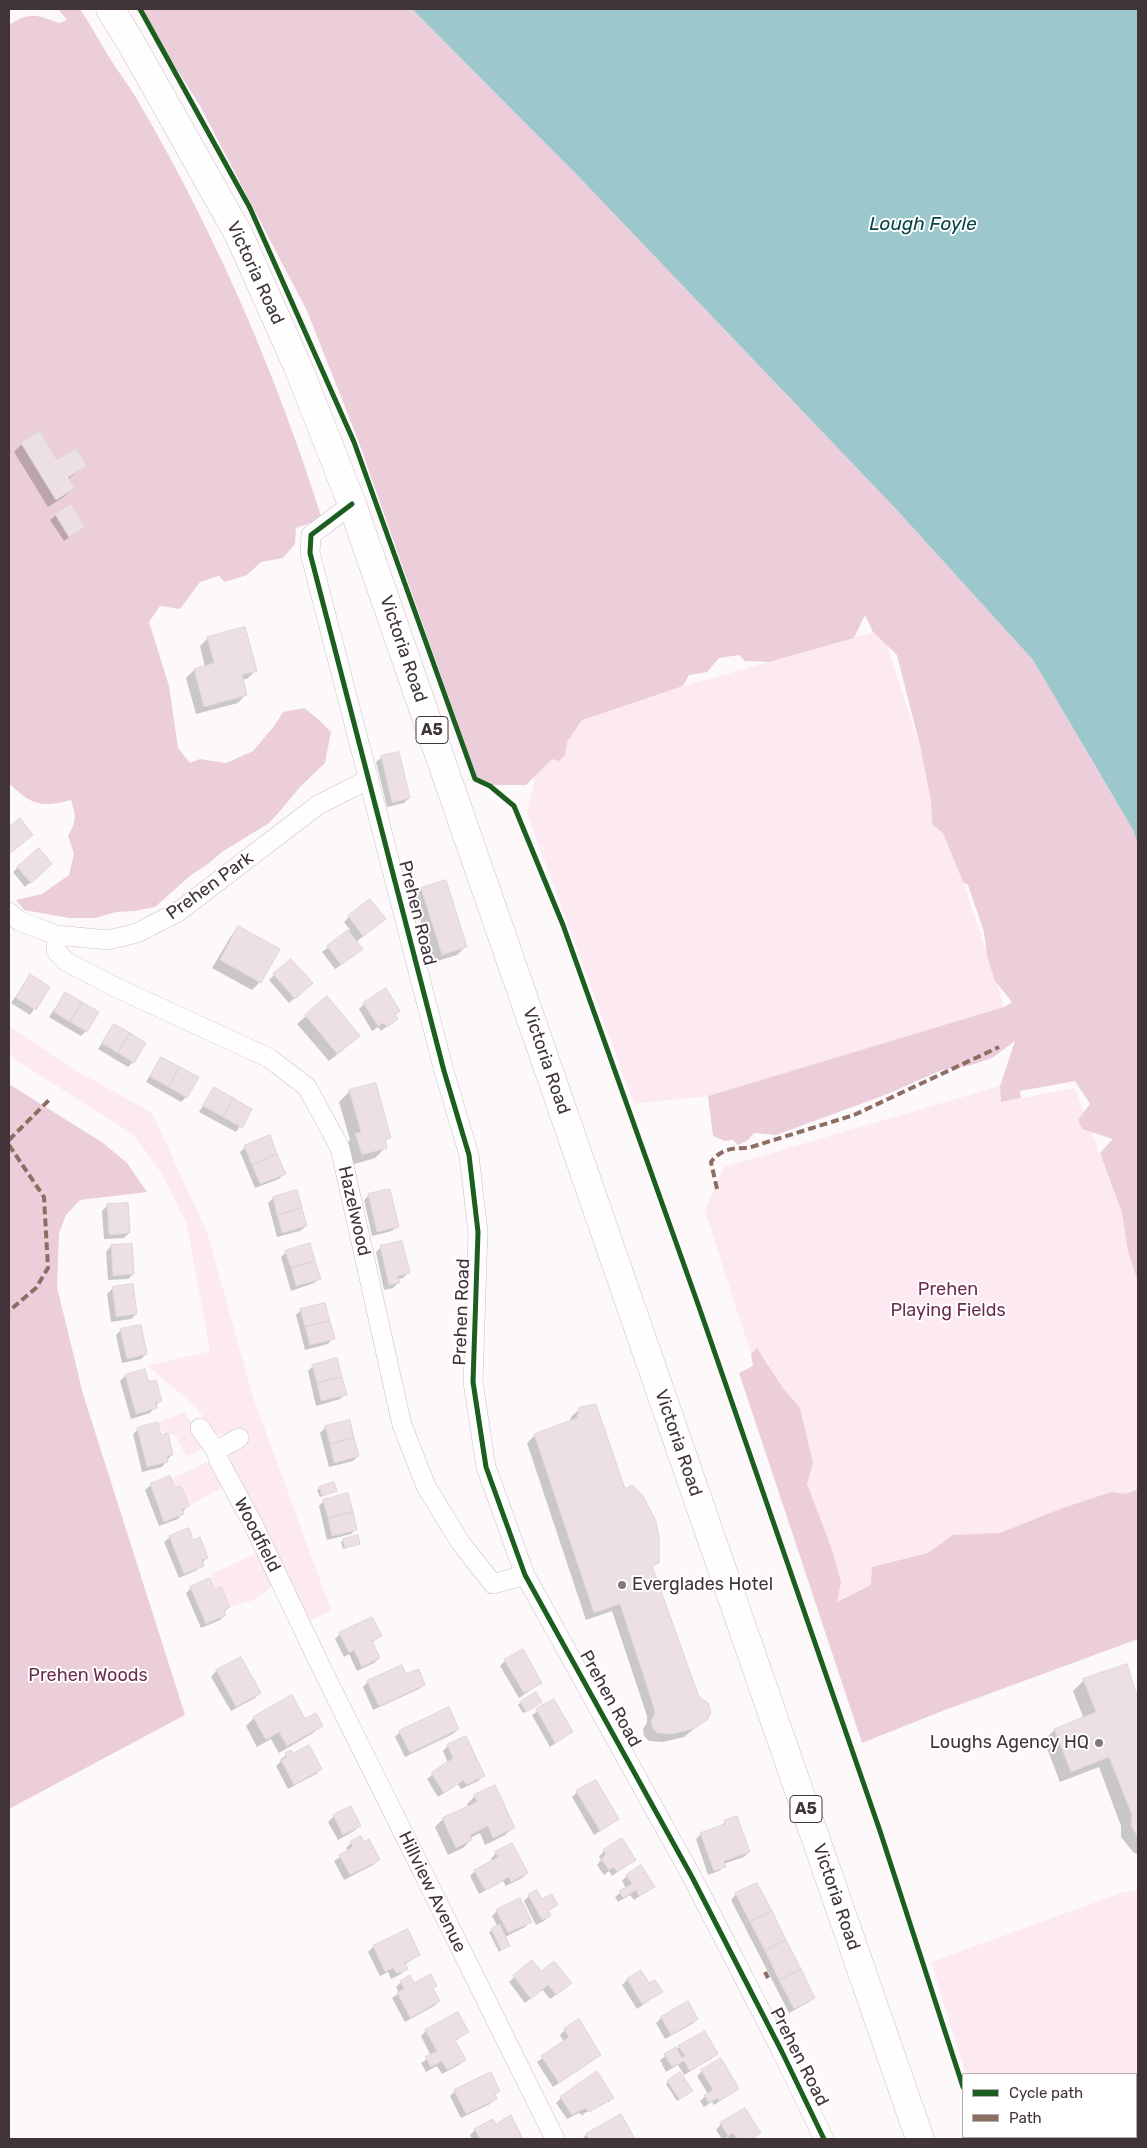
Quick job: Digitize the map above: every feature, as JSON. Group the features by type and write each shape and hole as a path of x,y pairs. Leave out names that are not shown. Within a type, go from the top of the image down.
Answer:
{"highway":[{"name":"Victoria Road","path":"110,9 130,40 239,235 298,367 352,504 920,2139"}],"street":[{"name":"Prehen Road","path":"352,504 311,535 310,553 442,1062 469,1155 478,1232 473,1382 486,1467 525,1575 692,1877 782,2052 824,2139"},
{"name":"Prehen Park","path":"9,912 19,922 56,935 108,940 137,933 178,912 318,805 369,780"},
{"name":"Hazelwood","path":"56,935 56,951 67,962 115,987 269,1058 307,1087 340,1148 402,1425 426,1486 460,1542 493,1584 525,1575"},
{"name":"Woodfield","path":"200,1428 216,1451 218,1461 253,1524 310,1644"},
{"path":"216,1451 239,1438"},
{"name":"Hillview Avenue","path":"310,1644 555,2139"}],"green space":[{"path":"58,9 80,9 138,102 195,207 220,257 265,360 322,519 296,528 295,544 283,558 261,562 247,575 225,582 219,576 200,582 180,609 160,606 149,622 169,686 178,748 190,763 200,759 226,763 253,751 275,725 283,712 304,708 331,732 325,763 300,787 269,823 222,852 191,875 155,907 116,912 95,918 69,918 24,910 16,900 42,894 69,875 74,854 68,836 73,826 75,815 71,800 51,804 37,803 24,796 9,783 9,25 28,16 39,16 59,23 67,20"},
{"path":"138,9 412,9 578,176 895,508 1033,660 1133,830 1138,845 1138,1282 1128,1251 1122,1213 1100,1153 1113,1139 1082,1129 1078,1120 1090,1104 1075,1081 1020,1091 1021,1098 1001,1102 1000,1086 1015,1041 992,1058 968,1066 942,1070 885,1095 776,1135 754,1133 748,1140 738,1145 733,1140 725,1141 713,1136 708,1096 1004,1007 1012,1002 995,981 987,956 984,932 968,885 963,882 943,833 932,824 931,801 921,750 897,655 873,632 865,615 854,638 769,662 745,661 739,655 719,658 707,672 689,675 683,686 582,720 567,742 565,755 559,761 552,759 526,785 493,785 477,778 358,440 307,311 199,104"},
{"path":"882,630 1004,1007 708,1096 634,1104 527,813 547,725"},
{"path":"9,1026 80,1073 152,1113 207,1232 253,1397 331,1610 308,1622 228,1459 241,1431 221,1435 213,1433 198,1409 148,1366 210,1351 187,1225 162,1174 134,1135 16,1060 9,1052"},
{"name":"Prehen Woods","path":"9,1084 103,1143 127,1163 147,1192 80,1200 66,1215 59,1233 57,1287 83,1394 185,1715 9,1809"},
{"name":"Prehen Playing Fields","path":"1000,1086 1001,1102 1075,1088 1138,1256 1138,1501 837,1603 767,1359 751,1354 705,1211 724,1167"},
{"path":"757,1348 782,1387 800,1408 813,1463 807,1484 830,1544 841,1582 837,1602 871,1585 872,1567 928,1553 953,1535 1000,1533 1060,1509 1111,1492 1126,1494 1138,1489 1138,1639 945,1710 862,1743 739,1373 753,1366 751,1354"},
{"path":"185,1412 205,1448 186,1456 176,1436 168,1433 164,1434 158,1422"},
{"path":"211,1460 225,1486 189,1506 181,1486 175,1488 171,1479"},
{"path":"258,1553 274,1585 254,1600 230,1607 221,1587 215,1590 211,1574"},
{"path":"1138,1889 1138,2139 986,2139 1137,2138 1137,2073 966,2073 931,1962 1121,1893"}],"water":[{"name":"Lough Foyle","path":"412,9 1138,9 1138,845 1133,830 1033,660 895,508 578,176"}],"building":[{"path":"40,431 57,460 76,448 87,466 68,477 75,488 56,500 21,443"},
{"path":"71,504 85,527 69,537 55,514"},
{"path":"245,627 257,671 242,675 247,695 204,707 194,669 214,663 207,637"},
{"path":"399,752 410,798 392,803 381,756"},
{"path":"20,818 33,835 9,854 9,827"},
{"path":"39,848 52,864 31,883 17,867"},
{"path":"446,880 467,947 442,955 421,888"},
{"path":"370,899 386,919 363,936 348,916"},
{"path":"238,926 280,949 261,983 220,960"},
{"path":"348,930 363,949 341,965 327,946"},
{"path":"291,959 313,983 295,999 273,974"},
{"path":"30,974 50,987 36,1010 16,998"},
{"path":"386,988 400,1011 395,1014 398,1019 387,1027 384,1023 378,1026 363,1003"},
{"path":"65,992 82,1002 70,1022 54,1012"},
{"path":"327,996 360,1036 337,1054 305,1015"},
{"path":"82,1002 99,1012 87,1032 70,1022"},
{"path":"114,1024 130,1033 118,1053 102,1043"},
{"path":"130,1033 146,1043 134,1063 118,1053"},
{"path":"161,1057 180,1067 169,1087 150,1077"},
{"path":"180,1067 199,1077 187,1098 169,1087"},
{"path":"376,1083 391,1138 385,1139 387,1148 362,1155 355,1133 361,1132 349,1090"},
{"path":"214,1087 233,1098 223,1117 203,1106"},
{"path":"233,1098 252,1109 242,1128 223,1117"},
{"path":"270,1135 277,1154 252,1165 244,1146"},
{"path":"277,1154 286,1174 260,1184 252,1165"},
{"path":"390,1189 399,1227 377,1232 368,1194"},
{"path":"297,1190 302,1208 277,1215 273,1197"},
{"path":"128,1203 130,1233 109,1235 107,1204"},
{"path":"302,1208 307,1226 282,1233 277,1215"},
{"path":"402,1241 410,1273 398,1276 400,1283 389,1285 380,1246"},
{"path":"310,1243 315,1261 291,1268 285,1251"},
{"path":"132,1244 134,1274 113,1276 111,1245"},
{"path":"315,1261 321,1279 296,1286 291,1268"},
{"path":"133,1284 137,1314 116,1317 112,1287"},
{"path":"325,1303 330,1321 305,1327 300,1309"},
{"path":"330,1321 335,1339 310,1345 305,1327"},
{"path":"141,1325 147,1354 127,1359 120,1329"},
{"path":"337,1358 342,1377 317,1383 312,1365"},
{"path":"145,1369 149,1382 156,1380 162,1401 155,1403 157,1408 136,1414 125,1375"},
{"path":"342,1377 347,1395 321,1401 317,1383"},
{"name":"Everglades Hotel","path":"596,1404 625,1489 632,1485 643,1496 656,1521 659,1538 659,1563 652,1566 699,1697 708,1703 711,1712 707,1720 693,1729 672,1734 657,1733 652,1727 651,1720 655,1714 654,1708 620,1604 594,1613 534,1434 577,1418 579,1408"},
{"path":"350,1420 354,1438 330,1444 325,1426"},
{"path":"158,1422 161,1435 168,1433 173,1455 167,1456 168,1462 147,1467 137,1428"},
{"path":"354,1438 359,1456 334,1463 330,1444"},
{"path":"170,1476 175,1488 181,1486 189,1506 182,1509 184,1514 164,1522 150,1484"},
{"path":"334,1482 337,1491 322,1496 319,1487"},
{"path":"348,1493 353,1512 328,1518 323,1500"},
{"path":"353,1512 357,1530 332,1536 328,1518"},
{"path":"189,1528 193,1540 200,1537 208,1558 202,1560 204,1566 184,1574 169,1536"},
{"path":"358,1535 360,1544 345,1548 343,1539"},
{"path":"210,1578 215,1590 221,1587 230,1607 224,1610 226,1615 206,1624 190,1587"},
{"path":"372,1617 382,1636 372,1641 380,1658 362,1667 354,1650 349,1653 339,1633"},
{"path":"523,1649 542,1683 524,1693 504,1660"},
{"path":"241,1657 261,1693 236,1707 216,1670"},
{"name":"Loughs Agency HQ","path":"1127,1664 1138,1699 1138,1837 1131,1826 1132,1815 1109,1757 1071,1772 1054,1729 1096,1712 1083,1679"},
{"path":"402,1665 406,1674 419,1669 425,1685 379,1706 367,1681"},
{"path":"536,1692 542,1702 526,1712 520,1702"},
{"path":"292,1695 305,1719 316,1713 323,1726 287,1746 279,1732 266,1740 253,1717"},
{"path":"554,1699 573,1732 555,1743 536,1709"},
{"path":"449,1707 459,1729 410,1753 399,1731"},
{"path":"466,1736 485,1776 466,1785 464,1780 444,1793 431,1773 453,1758 447,1745"},
{"path":"309,1745 322,1769 294,1785 281,1760 287,1757 285,1753 291,1750 293,1753"},
{"path":"596,1780 619,1819 600,1831 576,1791"},
{"path":"495,1785 515,1828 493,1838 488,1826 470,1835 472,1840 456,1848 442,1818 477,1802 474,1795"},
{"path":"351,1806 361,1826 343,1835 333,1815"},
{"path":"737,1816 750,1852 724,1861 726,1867 714,1871 700,1833 725,1824 724,1821"},
{"path":"361,1836 364,1842 369,1839 380,1860 350,1875 339,1855 353,1847 350,1842"},
{"path":"622,1838 636,1860 617,1872 614,1867 609,1870 601,1859 606,1855 603,1850"},
{"path":"512,1843 528,1873 511,1882 509,1877 485,1890 474,1870 498,1857 495,1852"},
{"path":"641,1865 655,1887 639,1896 636,1890 623,1898 619,1891 632,1884 626,1875"},
{"path":"757,1883 772,1911 750,1922 735,1893"},
{"path":"537,1890 542,1899 552,1894 558,1905 548,1910 551,1916 542,1920 528,1895"},
{"path":"520,1898 532,1922 508,1933 496,1910"},
{"path":"772,1911 786,1940 765,1951 750,1922"},
{"path":"500,1924 510,1946 501,1950 491,1929"},
{"path":"408,1929 420,1955 405,1963 408,1969 397,1974 393,1968 385,1972 373,1946"},
{"path":"786,1940 801,1969 779,1980 765,1951"},
{"path":"532,1960 541,1971 554,1961 572,1983 556,1995 548,1985 531,1999 513,1976"},
{"path":"801,1969 815,1998 794,2009 779,1980"},
{"path":"641,1970 649,1983 655,1980 663,1992 642,2004 627,1979"},
{"path":"431,1974 437,1986 433,1988 440,2001 410,2018 397,1992 404,1989 400,1981 410,1975 414,1983"},
{"path":"688,2001 698,2019 671,2035 661,2017"},
{"path":"458,2012 469,2032 455,2040 466,2060 447,2070 442,2061 431,2067 425,2057 437,2051 425,2030"},
{"path":"579,2019 601,2055 559,2083 541,2056 569,2037 564,2029"},
{"path":"705,2031 718,2054 690,2071 684,2061 672,2067 664,2054 676,2047 682,2058 685,2056 678,2046"},
{"path":"721,2058 739,2089 719,2101 717,2098 709,2103 704,2095 713,2090 701,2070"},
{"path":"597,2071 614,2098 589,2112 585,2108 572,2115 560,2097"},
{"path":"491,2072 500,2091 495,2094 497,2099 466,2114 454,2090"},
{"path":"680,2072 693,2091 679,2099 667,2081"},
{"path":"745,2108 761,2133 751,2139 737,2139 733,2133 728,2136 720,2123"},
{"path":"621,2114 635,2139 589,2139 586,2134"},
{"path":"511,2115 522,2137 517,2139 480,2139 474,2129 493,2119 496,2124"}],"marked path":[{"path":"717,1189 711,1162 719,1154 732,1149 748,1148 854,1115 999,1047"},
{"path":"9,1140 50,1099"},
{"path":"9,1145 44,1197 48,1268 36,1288 9,1311"},
{"path":"765,1972 768,1978"}],"cycle path":[{"path":"140,9 250,208 354,442 475,779 490,786 514,806 563,925 699,1307 880,1831 962,2084"},
{"path":"352,504 311,535 310,553 444,1071 469,1155 478,1232 473,1382 486,1467 525,1575 692,1877 782,2052 824,2139"}],"place":[{"name":"Everglades Hotel","path":"622,1585"},
{"name":"Loughs Agency HQ","path":"1099,1743"}]}
